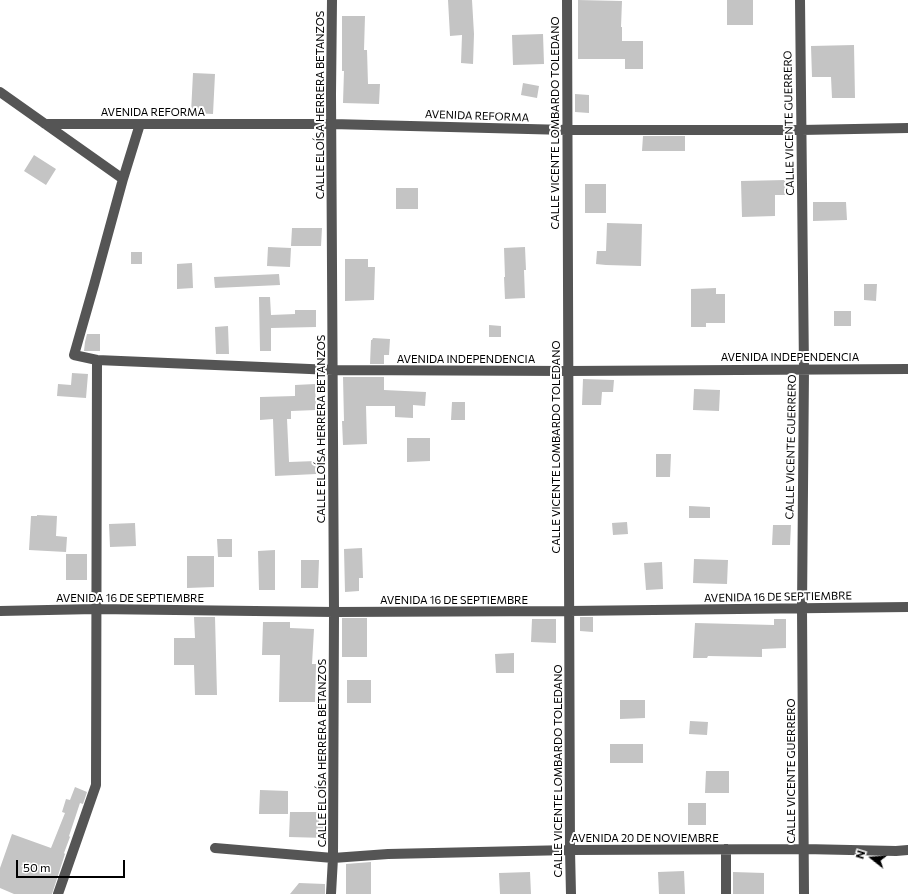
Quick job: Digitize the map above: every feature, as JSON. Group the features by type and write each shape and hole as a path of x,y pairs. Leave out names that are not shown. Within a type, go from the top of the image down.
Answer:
{"street":[{"name":"CALLE ELOÍSA HERRERA BETANZOS","path":"331,894 333,858 334,612 332,0"},
{"name":"CALLE VICENTE LOMBARDO TOLEDANO","path":"567,0 571,894"},
{"name":"CALLE VICENTE GUERRERO","path":"800,0 804,369 802,609 804,894"},
{"path":"0,92 123,179 140,124"},
{"name":"AVENIDA REFORMA","path":"45,124 332,124 567,130 801,130 908,128"},
{"name":"AVENIDA INDEPENDENCIA","path":"123,179 74,355 97,360 333,370 568,371 908,369"},
{"path":"58,894 96,785 97,360"},
{"name":"AVENIDA 16 DE SEPTIEMBRE","path":"0,611 96,609 334,612 569,612 908,607"},
{"name":"AVENIDA 20 DE NOVIEMBRE","path":"215,848 333,858 388,854 570,850 908,850"},
{"path":"726,849 726,894"}],"building":[{"path":"448,0 472,0 474,34 473,64 461,63 462,35 450,36"},
{"path":"578,0 622,1 622,41 643,41 643,69 625,69 625,59 578,59"},
{"path":"727,0 753,0 753,25 727,25"},
{"path":"342,16 365,16 364,50 367,50 368,84 380,84 379,104 343,103 344,71 342,71"},
{"path":"543,34 544,64 513,65 512,35"},
{"path":"854,45 855,98 832,98 831,77 812,77 811,46"},
{"path":"193,73 215,74 213,114 191,113"},
{"path":"523,83 539,86 537,98 521,95"},
{"path":"575,94 589,95 589,113 575,112"},
{"path":"643,136 685,136 685,151 642,151"},
{"path":"34,155 56,169 46,185 24,171"},
{"path":"785,180 785,195 775,195 775,216 742,217 741,181"},
{"path":"585,184 606,184 606,213 585,213"},
{"path":"396,188 418,188 418,209 396,209"},
{"path":"813,202 846,202 847,220 813,221"},
{"path":"607,223 642,224 641,266 596,264 597,251 606,251"},
{"path":"292,228 322,228 321,246 291,246"},
{"path":"268,247 291,248 290,267 267,266"},
{"path":"525,247 525,298 505,299 504,248"},
{"path":"131,252 142,252 142,264 131,264"},
{"path":"345,259 368,259 368,267 375,267 374,300 345,301"},
{"path":"192,263 193,288 177,289 177,264"},
{"path":"279,274 280,285 215,288 214,277"},
{"path":"864,284 877,284 876,301 864,300"},
{"path":"716,288 716,294 725,294 725,323 706,323 706,327 691,327 691,289"},
{"path":"259,297 270,297 271,315 295,314 295,310 316,310 316,327 271,328 271,351 260,351"},
{"path":"834,311 851,311 851,326 834,326"},
{"path":"489,325 501,326 501,337 489,337"},
{"path":"228,326 229,354 216,354 215,327"},
{"path":"87,334 100,334 100,351 84,351"},
{"path":"373,338 390,339 389,355 384,355 384,364 370,364 371,340"},
{"path":"72,373 88,374 86,398 57,396 58,384 71,385"},
{"path":"343,377 384,377 384,390 426,392 425,406 413,405 413,418 395,417 395,406 366,406 367,444 343,445"},
{"path":"583,379 614,380 613,392 602,392 601,405 582,405"},
{"path":"315,384 316,410 291,411 291,419 287,419 289,462 316,461 316,474 275,476 273,419 260,420 260,397 295,396 295,385"},
{"path":"694,389 720,390 719,411 693,410"},
{"path":"452,402 465,402 465,420 451,420"},
{"path":"407,438 430,438 430,461 407,462"},
{"path":"656,454 671,454 670,477 656,477"},
{"path":"689,506 710,507 710,518 689,518"},
{"path":"31,516 57,516 56,536 67,537 66,552 29,550"},
{"path":"627,522 628,534 613,535 612,523"},
{"path":"135,523 136,546 110,547 109,524"},
{"path":"773,525 791,525 790,545 772,545"},
{"path":"217,539 232,539 232,557 218,557"},
{"path":"362,548 363,578 359,578 359,591 345,592 344,549"},
{"path":"275,550 275,590 259,590 258,551"},
{"path":"66,554 87,554 87,580 66,580"},
{"path":"187,556 214,556 214,587 187,588"},
{"path":"694,559 728,560 727,584 693,583"},
{"path":"301,560 319,560 318,588 301,588"},
{"path":"662,562 663,589 646,590 644,563"},
{"path":"194,617 215,617 217,695 195,695 194,665 174,665 174,638 195,638"},
{"path":"580,617 593,617 593,632 580,631"},
{"path":"342,618 367,618 367,657 342,657"},
{"path":"532,619 556,619 556,643 531,642"},
{"path":"774,619 786,619 786,648 762,649 762,657 708,656 707,658 693,658 695,623 774,625"},
{"path":"263,622 290,622 290,628 314,629 312,664 316,664 315,702 279,702 280,655 262,655"},
{"path":"514,653 514,673 496,673 495,654"},
{"path":"347,680 371,680 371,703 347,703"},
{"path":"620,700 645,700 645,718 620,719"},
{"path":"690,721 708,722 707,735 689,734"},
{"path":"610,744 643,744 643,763 610,763"},
{"path":"706,771 729,771 729,793 705,793"},
{"path":"75,787 87,792 83,804 80,803 52,894 14,894 0,888 0,868 12,834 51,848 65,813 62,812 66,799 70,800"},
{"path":"260,790 288,791 288,814 259,814"},
{"path":"688,803 706,803 706,825 688,825"},
{"path":"290,812 319,812 319,824 326,824 326,838 289,837"},
{"path":"371,862 371,894 346,894 346,864"},
{"path":"684,871 685,894 659,894 658,872"},
{"path":"530,872 531,894 500,894 499,873"},
{"path":"733,872 764,873 764,894 733,894"},
{"path":"299,883 325,884 325,894 290,894"}]}
